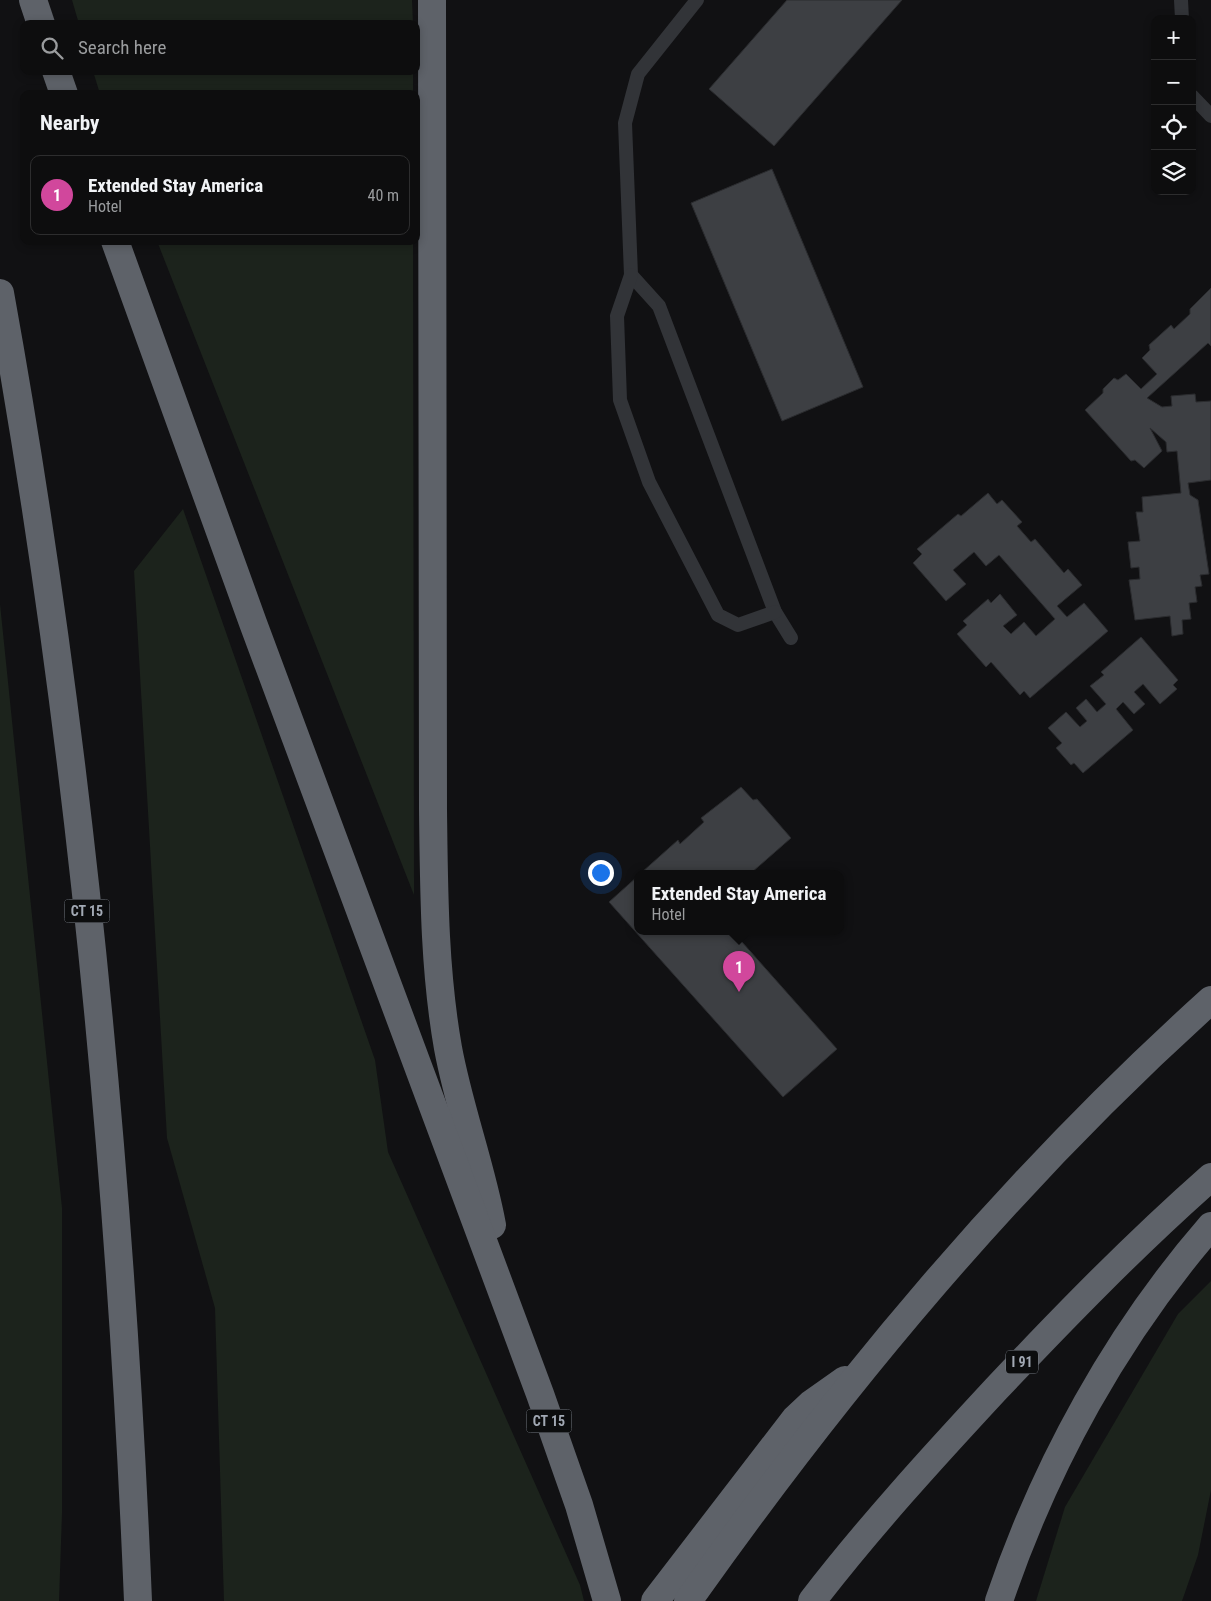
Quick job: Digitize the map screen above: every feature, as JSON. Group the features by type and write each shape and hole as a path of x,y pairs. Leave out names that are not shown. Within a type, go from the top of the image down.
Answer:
{"highway":[{"path":"34,0 40,20"},
{"path":"432,0 433,809 436,932 448,1050 459,1098 485,1188 499,1281"},
{"path":"57,75 63,90"},
{"name":"CT 15","path":"116,245 253,623 499,1281 563,1458 608,1601"},
{"name":"CT 15","path":"0,293 47,584 81,854 122,1300 138,1601"},
{"path":"688,1601 754,1509 928,1290 1004,1203 1094,1111 1211,1000"},
{"name":"I 91","path":"812,1601 919,1472 1051,1330 1118,1262 1211,1177"},
{"path":"999,1601 1042,1493 1098,1384 1173,1271 1211,1226"},
{"path":"655,1601 794,1419 824,1394 865,1367"},
{"path":"121,1601 135,1533"}],"lane":[{"path":"698,0 638,74 625,122 631,274 617,316 620,400 650,482 718,615 738,626 775,612"},
{"path":"1181,0 1182,15"},
{"path":"1196,100 1211,116"},
{"path":"631,274 659,306 775,612 792,638"}],"shaded area":[{"path":"72,0 412,0 413,20 78,20"},
{"path":"94,75 413,75 413,90 99,90"},
{"path":"159,245 413,245 414,895"},
{"path":"183,509 375,1060 388,1152 580,1585 584,1601 224,1601 215,1308 167,1138 134,571"},
{"path":"0,604 62,1208 62,1513 59,1601 0,1601"},
{"path":"1211,1281 1211,1490 1198,1555 1182,1601 1036,1601 1065,1507 1178,1314"}],"building":[{"path":"787,0 902,0 774,146 709,89"},
{"path":"772,169 863,387 782,421 691,203"},
{"path":"1211,288 1211,346 1208,343 1147,398 1162,407 1172,406 1171,396 1195,394 1196,402 1211,401 1211,480 1188,483 1190,495 1198,500 1209,574 1200,575 1202,586 1195,587 1197,602 1189,603 1191,619 1182,620 1183,634 1172,636 1170,616 1135,620 1129,580 1140,579 1139,567 1131,568 1128,542 1140,541 1136,512 1143,512 1142,497 1181,493 1177,451 1167,452 1166,442 1150,428 1162,451 1144,468 1135,460 1131,461 1085,410 1103,393 1103,389 1114,378 1118,380 1126,374 1141,389 1157,374 1142,358 1150,350 1149,345 1171,325 1174,329 1190,314 1190,309"},
{"path":"988,493 997,504 1002,500 1022,522 1017,526 1031,542 1035,539 1064,573 1068,569 1082,585 1057,606 1067,617 1084,603 1108,631 1030,698 1024,691 1020,695 991,662 986,667 957,634 967,625 963,621 988,599 991,603 1000,594 1017,615 1003,626 1011,634 1024,622 1036,636 1055,619 999,555 986,566 974,552 953,570 966,584 946,601 913,563 922,554 917,549 958,514 961,516"},
{"path":"1141,637 1178,680 1173,685 1177,689 1160,704 1143,684 1134,692 1145,704 1134,714 1123,702 1116,709 1133,730 1083,773 1074,763 1071,765 1056,748 1062,743 1048,728 1066,712 1080,727 1087,721 1076,708 1086,699 1097,712 1106,704 1090,686 1104,675 1101,672"},
{"path":"741,787 753,800 757,799 791,838 754,870 644,870 678,840 680,844 704,822 701,818"},
{"path":"634,880 634,930 609,902"},
{"path":"638,935 736,935 837,1049 783,1097"}],"place":[{"name":"Extended Stay America","path":"739,992"}]}
